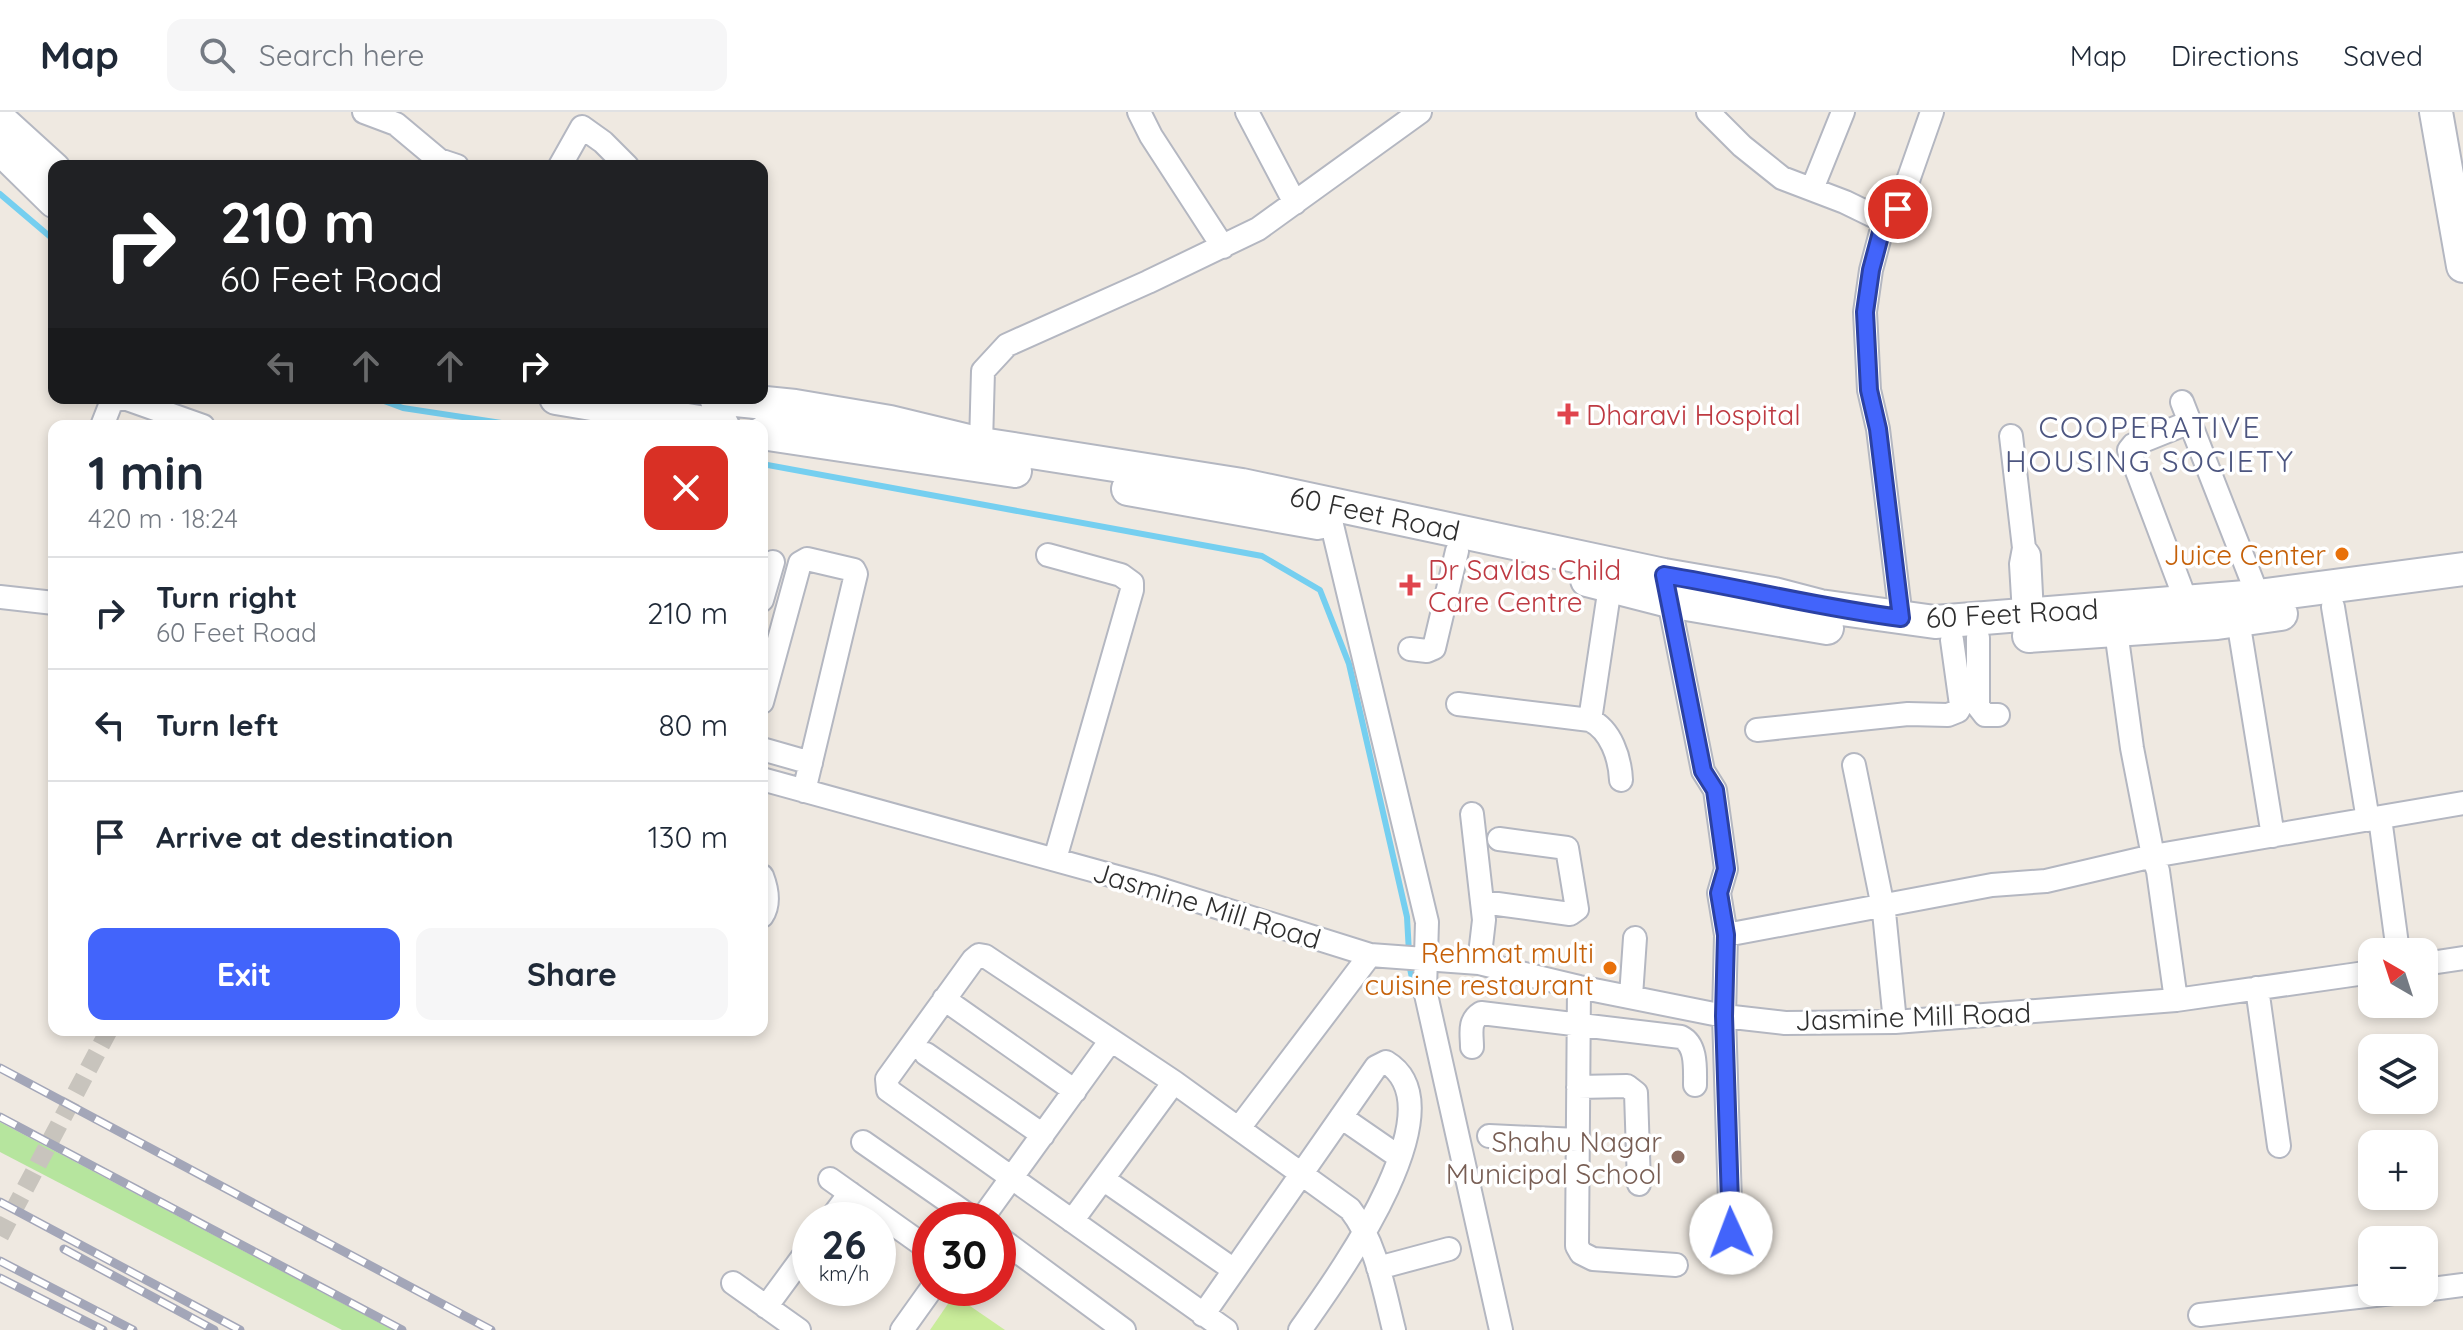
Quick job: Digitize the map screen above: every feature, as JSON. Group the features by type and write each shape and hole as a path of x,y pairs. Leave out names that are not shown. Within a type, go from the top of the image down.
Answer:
{"main road":[{"path":"2436,112 2457,197 2463,266"},
{"path":"2457,112 2463,150"},
{"path":"0,120 48,164"},
{"path":"0,148 48,195"},
{"name":"60 Feet Road","path":"768,403 876,420 981,444 1242,485 1842,631 1965,639 2248,608 2463,569"},
{"path":"592,404 687,420"},
{"name":"60 Feet Road","path":"768,434 1101,485 1332,525 1457,551 1611,574"},
{"name":"60 Feet Road","path":"1667,588 1774,594 1820,606 1935,622 2028,614 2130,622 2186,601 2248,608 2333,607 2463,590"}],"street":[{"path":"364,112 396,124 439,160"},
{"path":"1139,112 1151,136 1223,247"},
{"path":"1247,112 1295,203"},
{"path":"981,444 983,371 1007,345 1258,229 1420,112"},
{"path":"1708,112 1742,146 1782,178 1884,221 1891,219 1898,209 1932,112"},
{"path":"1812,189 1843,112"},
{"path":"563,160 582,127 621,160"},
{"path":"1884,221 1871,270 1865,312 1869,390 1878,429 1901,618"},
{"path":"132,404 157,418"},
{"path":"2186,601 2129,450 2186,412 2248,608 2273,836"},
{"path":"2011,436 2028,614"},
{"path":"1332,525 1427,922 1425,990 1501,1330"},
{"path":"1410,649 1427,651 1434,648 1457,551"},
{"path":"1048,555 1121,575 1132,583 1055,859"},
{"path":"768,680 800,563 807,559 854,570 856,574 804,791"},
{"path":"768,579 773,562"},
{"path":"1590,720 1611,574"},
{"path":"1667,588 1703,771 1715,790 1726,869 1719,893 1726,935 1724,1016 1731,1233"},
{"path":"0,597 48,602"},
{"path":"2333,607 2395,938"},
{"path":"2130,622 2132,748 2158,871 2176,1000"},
{"path":"1965,639 1978,706 1985,715 1998,715"},
{"path":"1757,730 1908,714 1948,715 1958,711 1961,705 1965,639"},
{"path":"1458,704 1590,720 1600,725 1614,749 1620,763 1621,780"},
{"path":"768,751 811,763"},
{"path":"1854,765 1884,912 1895,1022"},
{"name":"Jasmine Mill Road","path":"768,781 1150,886 1370,955 1479,963 1724,1016 1785,1023 1895,1022 2176,1000 2358,974"},
{"path":"1726,935 1992,885 2046,881 2153,856 2463,803"},
{"path":"1472,814 1484,920 1479,963"},
{"path":"1483,902 1570,914 1577,909 1567,848 1499,839"},
{"path":"1631,996 1635,938"},
{"path":"1226,1330 888,1090 887,1079 979,955 985,956 1174,1082 1350,1209 1361,1223 1378,1268 1394,1330"},
{"path":"1239,1128 1370,955"},
{"path":"2438,962 2463,958"},
{"path":"1579,987 1577,1246 1581,1253 1593,1259 1676,1265"},
{"path":"2257,988 2279,1146"},
{"path":"944,999 1075,1091"},
{"path":"1472,1047 1471,1023 1481,1013 1687,1039 1693,1054 1695,1085"},
{"path":"994,1202 1111,1040"},
{"path":"926,1054 1043,1135"},
{"path":"1203,1315 1376,1067 1386,1062 1409,1092 1409,1123 1399,1157 1365,1236 1304,1328"},
{"path":"1072,1221 1174,1082"},
{"path":"1578,1087 1627,1086 1636,1093 1639,1184"},
{"path":"1341,1117 1399,1157"},
{"path":"1489,1136 1578,1140"},
{"path":"863,1142 949,1202"},
{"path":"830,1179 912,1237"},
{"path":"1103,1179 1234,1270"},
{"path":"843,1202 850,1193"},
{"path":"1378,1268 1449,1249"},
{"path":"1016,1250 1124,1330"},
{"path":"766,1307 792,1272"},
{"path":"733,1283 799,1330"},
{"path":"2438,1288 2463,1285"},
{"path":"2200,1315 2358,1297"},
{"path":"902,1330 919,1306"}],"green space":[{"path":"0,1122 393,1330 342,1330 0,1152"},
{"path":"946,1306 970,1306 1005,1330 930,1330"}],"waterway":[{"path":"0,194 48,235"},
{"path":"392,404 482,420"},
{"path":"768,465 1262,556 1320,590 1349,664 1407,917 1409,953"},
{"path":"1409,964 1416,996"}],"tunnel":[{"path":"0,1236 106,1036"}],"railway":[{"path":"0,1068 491,1330"},
{"path":"0,1117 402,1330"},
{"path":"0,1202 240,1330"},
{"path":"64,1249 214,1330"},
{"path":"0,1261 133,1330"},
{"path":"0,1278 103,1330"}],"place":[{"name":"Dharavi Hospital","path":"1568,414"},
{"name":"Juice Center","path":"2342,554"},
{"name":"Dr Savlas Child Care Centre","path":"1410,585"},
{"name":"Rehmat multi cuisine restaurant","path":"1610,968"},
{"name":"Shahu Nagar Municipal School","path":"1678,1157"}],"district":[{"name":"COOPERATIVE HOUSING SOCIETY","path":"2150,444"}],"route":[{"path":"1731,1233 1724,1016 1726,935 1719,893 1726,869 1715,790 1703,771 1664,575 1774,594 1820,606 1901,618 1878,429 1869,390 1865,312 1871,270 1884,221 1891,219 1898,209"}]}
